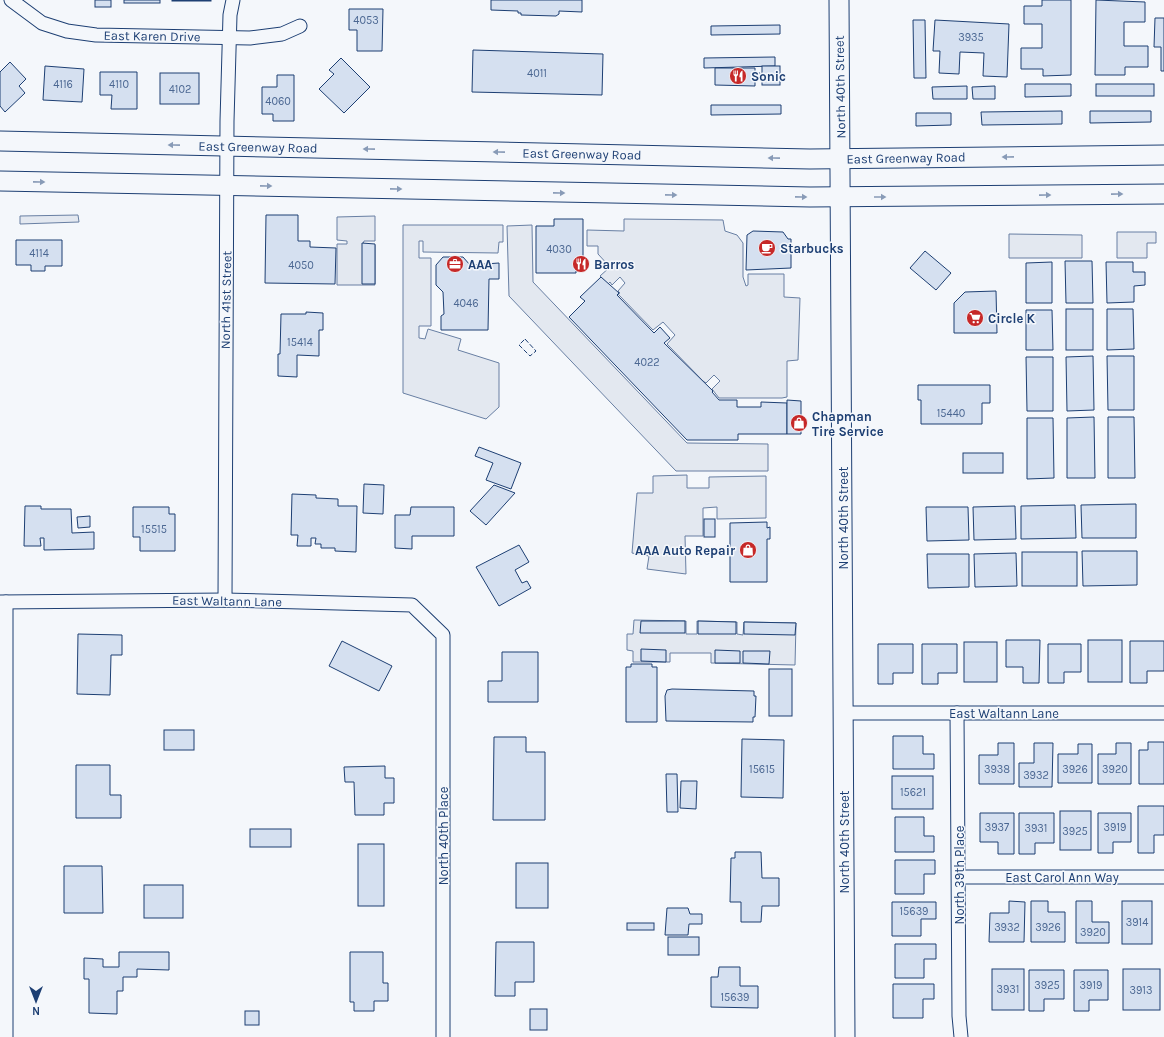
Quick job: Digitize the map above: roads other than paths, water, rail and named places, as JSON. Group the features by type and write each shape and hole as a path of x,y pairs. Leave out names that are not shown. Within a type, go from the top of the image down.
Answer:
{"main road":[{"name":"North 40th Street","path":"839,0 845,1037"},
{"name":"East Greenway Road","path":"0,141 840,159 1164,155"},
{"path":"0,181 607,194 841,197 1164,194"}],"street":[{"path":"0,6 6,0"},
{"name":"East Karen Drive","path":"11,0 42,23 67,31 96,35 250,38 282,34 300,26"},
{"name":"North 41st Street","path":"225,600 227,146 229,38 230,15 233,0"},
{"name":"East Waltann Lane","path":"3,602 225,600 412,605 443,635"},
{"path":"3,602 6,1037"},
{"name":"North 40th Place","path":"443,635 443,1037"},
{"name":"East Waltann Lane","path":"843,713 1164,713"},
{"name":"North 39th Place","path":"957,713 959,1016 961,1037"},
{"name":"East Carol Ann Way","path":"959,877 1164,877"}],"place":[{"name":"Sonic","path":"738,76"},
{"name":"Starbucks","path":"767,248"},
{"name":"AAA","path":"455,264"},
{"name":"Barros","path":"581,264"},
{"name":"Circle K","path":"975,318"},
{"name":"Chapman Tire Service","path":"799,423"},
{"name":"AAA Auto Repair","path":"748,550"}]}
